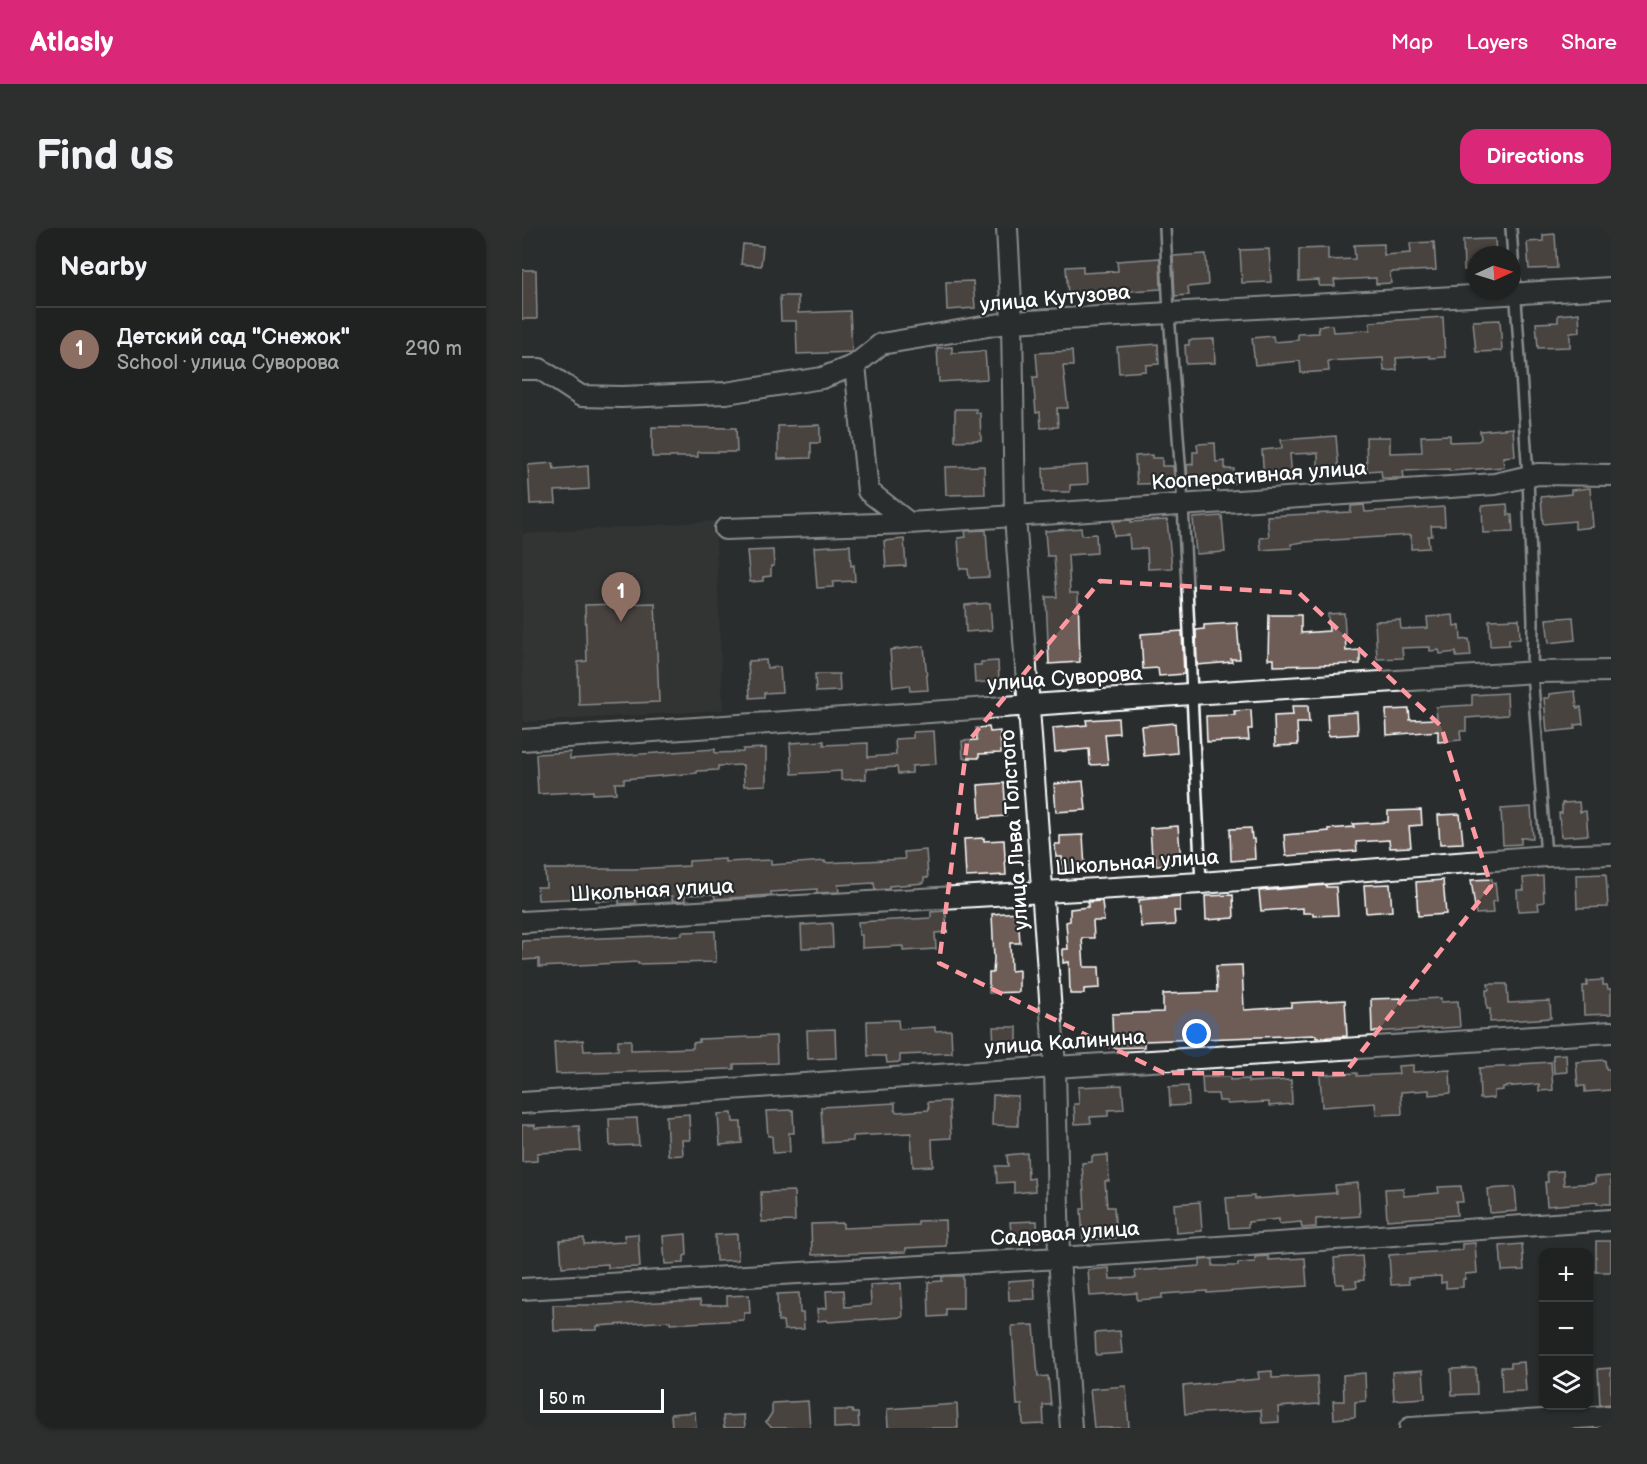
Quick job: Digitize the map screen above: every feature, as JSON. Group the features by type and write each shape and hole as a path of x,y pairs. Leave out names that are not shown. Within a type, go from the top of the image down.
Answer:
{"street":[{"name":"улица Льва Толстого","path":"1007,228 1012,322 1015,516 1055,1067 1059,1258 1071,1428"},
{"name":"улица Кутузова","path":"1521,294 1611,288"},
{"name":"улица Кутузова","path":"522,369 540,369 582,396 621,398 726,393 822,378 855,365 880,344 1012,322 1467,297"},
{"path":"855,365 868,491 909,523"},
{"name":"Кооперативная улица","path":"725,529 909,523 1495,484 1538,474 1611,475"},
{"name":"улица Суворова","path":"522,740 1029,704 1532,672 1611,671"},
{"name":"Школьная улица","path":"522,922 1201,883 1546,856 1611,854"},
{"name":"улица Калинина","path":"522,1103 1611,1032"},
{"name":"Садовая улица","path":"522,1289 1059,1258 1611,1220"},
{"path":"1410,1428 1611,1416"}],"lane":[{"path":"1165,228 1183,504 1201,883"},
{"path":"1511,228 1512,246"},
{"path":"1516,300 1528,476 1533,622 1532,672 1546,856"}],"highlighted area":[{"path":"1100,581 1299,593 1441,726 1491,886 1344,1074 1164,1073 939,963 967,743"}],"shaded area":[{"path":"715,521 723,710 525,722 522,717 522,534"}],"building":[{"path":"1555,234 1557,268 1529,269 1527,242 1543,241 1543,235"},
{"path":"1495,239 1495,246 1467,246 1467,270 1464,270 1463,240"},
{"path":"1434,242 1436,270 1390,272 1391,283 1376,284 1376,278 1334,280 1335,286 1319,286 1319,280 1299,281 1299,249 1328,248 1328,260 1355,259 1354,245 1384,244 1384,255 1411,253 1410,243"},
{"path":"743,244 763,246 761,266 741,264"},
{"path":"1269,249 1271,282 1242,283 1240,250"},
{"path":"1206,254 1208,285 1188,287 1189,295 1175,296 1173,256"},
{"path":"1160,258 1161,289 1068,295 1066,267 1083,266 1083,273 1118,271 1117,261"},
{"path":"522,270 536,270 537,319 522,319"},
{"path":"973,281 975,308 947,310 946,282"},
{"path":"780,296 798,296 798,313 850,311 852,352 797,354 796,321 781,321"},
{"path":"1579,313 1580,332 1570,333 1570,347 1538,348 1536,323 1558,322 1558,315"},
{"path":"1443,317 1445,357 1396,358 1397,370 1384,371 1383,358 1328,361 1329,371 1301,373 1300,361 1255,365 1252,338 1273,336 1274,342 1298,340 1298,334 1319,333 1318,326 1332,325 1333,332 1370,330 1370,322"},
{"path":"1500,320 1502,351 1476,352 1473,321"},
{"path":"1214,339 1215,363 1186,364 1185,345 1189,345 1189,340"},
{"path":"1158,344 1159,364 1146,365 1146,371 1119,373 1117,347"},
{"path":"952,347 952,353 985,351 987,379 939,382 937,348"},
{"path":"1072,351 1073,366 1063,366 1068,408 1057,408 1058,427 1041,428 1040,412 1036,413 1033,377 1038,377 1036,353"},
{"path":"955,409 976,409 976,413 980,413 981,440 955,441"},
{"path":"820,425 820,443 811,443 811,458 778,459 778,426"},
{"path":"652,427 736,428 737,452 698,452 698,457 652,457"},
{"path":"1513,428 1515,456 1503,457 1504,467 1449,471 1449,469 1403,471 1404,478 1382,478 1381,470 1367,471 1366,437 1390,437 1390,453 1422,452 1421,436 1450,435 1450,442 1478,441 1481,439 1480,431"},
{"path":"1336,436 1339,473 1318,473 1318,453 1290,454 1292,479 1264,481 1262,450 1282,448 1281,440"},
{"path":"1215,443 1216,462 1225,461 1225,469 1234,469 1234,483 1219,484 1219,480 1188,482 1187,465 1193,464 1193,452 1198,452 1197,444"},
{"path":"1152,455 1152,458 1162,458 1162,466 1173,466 1175,483 1137,484 1135,456"},
{"path":"553,463 554,469 588,466 589,489 555,491 556,503 530,504 528,465"},
{"path":"1087,465 1088,484 1070,485 1070,492 1044,492 1043,468"},
{"path":"984,466 985,494 946,495 945,467"},
{"path":"1590,488 1593,527 1575,529 1575,521 1543,524 1541,497 1571,494 1571,490"},
{"path":"1507,504 1508,515 1512,515 1513,532 1483,533 1482,506"},
{"path":"1364,505 1365,512 1444,507 1445,526 1431,526 1432,536 1428,536 1429,548 1411,549 1411,535 1303,542 1291,544 1292,548 1261,550 1260,538 1269,537 1267,516 1351,512 1351,506"},
{"path":"1222,516 1225,552 1196,554 1193,518"},
{"path":"1131,520 1131,522 1167,520 1172,568 1148,569 1147,548 1130,549 1129,535 1114,536 1113,521"},
{"path":"1081,528 1082,535 1096,534 1097,553 1068,555 1070,593 1078,593 1080,662 1049,664 1046,597 1057,597 1054,556 1047,556 1045,531"},
{"path":"986,530 989,577 969,578 968,569 960,569 958,538 966,537 965,531"},
{"path":"904,539 906,566 886,567 884,541"},
{"path":"850,545 851,566 854,565 855,581 833,582 833,587 817,588 814,547"},
{"path":"773,550 774,566 771,566 771,576 763,577 763,581 750,582 747,551"},
{"path":"655,603 659,702 579,705 578,662 587,661 585,605"},
{"path":"990,603 992,630 966,632 965,605"},
{"path":"1344,613 1346,651 1360,650 1360,664 1274,666 1274,659 1268,659 1269,615 1301,615 1301,633 1329,631 1328,614"},
{"path":"1453,615 1454,626 1460,625 1461,640 1469,639 1471,656 1456,657 1456,652 1440,654 1439,650 1430,651 1430,647 1402,648 1403,658 1377,659 1375,621 1400,620 1401,629 1428,628 1427,617"},
{"path":"1573,617 1575,640 1549,643 1546,619"},
{"path":"1519,619 1520,639 1509,639 1509,645 1490,646 1489,620"},
{"path":"1237,623 1240,659 1231,659 1232,662 1197,665 1196,630 1204,629 1204,625"},
{"path":"1182,631 1184,674 1159,676 1158,668 1143,669 1141,634"},
{"path":"924,646 928,690 910,691 909,685 893,687 890,650"},
{"path":"766,660 767,668 780,667 782,692 764,693 764,697 750,698 748,661"},
{"path":"998,661 999,681 975,683 974,665 981,665 981,662"},
{"path":"815,674 839,674 840,691 816,692"},
{"path":"1575,691 1577,708 1581,707 1583,724 1575,725 1575,729 1547,732 1544,698 1549,698 1549,694"},
{"path":"1507,693 1508,715 1466,718 1466,731 1460,731 1461,740 1438,742 1438,731 1387,735 1386,710 1409,709 1410,720 1437,719 1436,707 1472,705 1472,695"},
{"path":"1292,706 1308,706 1309,723 1297,723 1298,745 1275,746 1274,716 1293,715"},
{"path":"1251,710 1252,729 1248,729 1249,740 1207,742 1206,716 1235,715 1234,711"},
{"path":"1357,712 1358,734 1328,736 1327,714"},
{"path":"1118,718 1119,733 1105,734 1108,764 1090,765 1089,749 1055,752 1053,728 1087,725 1086,720"},
{"path":"1175,723 1177,753 1144,756 1141,726"},
{"path":"989,727 990,732 1000,731 1001,753 979,754 979,758 963,758 962,741 977,740 976,728"},
{"path":"934,731 936,764 912,766 912,773 898,774 897,767 866,769 866,779 841,780 841,771 792,774 790,743 824,741 824,745 868,743 868,757 896,755 895,739 913,738 913,732"},
{"path":"766,748 766,785 744,786 743,765 718,766 718,770 697,771 697,773 624,779 624,783 615,783 616,793 593,794 593,791 538,794 536,754 570,752 570,759 715,749 715,753 743,752 743,749"},
{"path":"1083,781 1086,810 1056,812 1054,784"},
{"path":"1004,783 1006,816 980,818 978,785"},
{"path":"1579,802 1580,812 1586,811 1588,835 1561,837 1559,813 1562,813 1562,803"},
{"path":"1531,807 1533,838 1521,838 1521,844 1503,845 1501,809"},
{"path":"1421,810 1422,825 1409,826 1411,847 1390,848 1389,840 1356,842 1357,851 1286,856 1284,835 1354,827 1353,824 1388,822 1388,811"},
{"path":"1460,814 1463,843 1440,844 1438,815"},
{"path":"1178,826 1181,861 1172,862 1172,865 1156,866 1156,857 1152,857 1150,828"},
{"path":"1251,828 1255,859 1231,861 1230,829"},
{"path":"1083,835 1085,869 1063,871 1062,857 1056,857 1055,844 1060,844 1060,836"},
{"path":"984,838 984,841 1004,840 1006,875 966,877 964,839"},
{"path":"926,850 928,878 924,878 924,883 889,886 889,889 875,890 874,883 838,885 839,892 817,893 817,889 715,899 714,894 685,895 685,901 672,901 672,896 635,898 636,903 619,904 619,900 596,901 595,898 538,900 537,887 546,887 545,869 634,869 689,866 689,861 725,859 725,862 771,860 771,865 825,861 825,863 905,859 904,852"},
{"path":"1606,874 1608,907 1577,908 1576,875"},
{"path":"1543,876 1544,902 1538,903 1539,910 1518,911 1517,890 1524,890 1523,878"},
{"path":"1492,879 1492,883 1495,882 1497,901 1492,902 1493,913 1476,914 1471,880"},
{"path":"1443,880 1446,914 1418,916 1416,882"},
{"path":"1390,884 1392,911 1366,913 1364,885"},
{"path":"1326,885 1326,887 1336,887 1338,915 1313,916 1313,913 1303,913 1303,908 1261,911 1259,891"},
{"path":"1233,895 1234,918 1206,920 1205,896"},
{"path":"1180,896 1180,911 1174,911 1175,925 1141,927 1139,900"},
{"path":"1102,901 1104,921 1093,921 1094,938 1082,938 1084,967 1099,967 1100,988 1084,989 1084,994 1070,994 1069,962 1063,963 1063,949 1068,949 1066,922 1070,921 1070,909 1088,907 1088,902"},
{"path":"945,911 947,932 935,933 936,949 903,951 903,946 862,948 862,935 859,935 858,922 931,918 931,912"},
{"path":"1018,912 1020,943 1010,943 1011,971 1019,970 1019,992 989,993 989,973 993,973 994,959 992,914"},
{"path":"832,923 833,947 802,948 801,925"},
{"path":"715,931 716,962 638,964 638,962 539,967 539,959 522,960 522,941 682,935 682,932"},
{"path":"1242,965 1244,1010 1291,1007 1291,1003 1345,1000 1347,1036 1144,1041 1144,1047 1113,1048 1112,1014 1163,1012 1163,994 1217,992 1216,966"},
{"path":"1603,980 1603,985 1611,989 1611,1014 1584,1015 1583,986 1587,986 1587,981"},
{"path":"1488,984 1507,984 1508,1003 1550,1001 1551,1018 1490,1022 1486,990 1489,990"},
{"path":"1401,998 1401,1000 1441,998 1441,1002 1458,1001 1460,1027 1372,1032 1371,999"},
{"path":"898,1020 899,1029 935,1027 935,1031 951,1030 952,1053 900,1055 900,1062 887,1063 886,1056 868,1056 867,1021"},
{"path":"993,1027 1017,1027 1017,1047 994,1048"},
{"path":"835,1029 836,1058 808,1059 807,1030"},
{"path":"776,1036 777,1063 734,1064 734,1069 556,1074 554,1042 583,1040 584,1051 618,1050 618,1040 631,1040 631,1050 693,1048 693,1043 699,1042 699,1039"},
{"path":"1566,1054 1567,1072 1554,1073 1553,1055"},
{"path":"1605,1060 1606,1069 1610,1069 1611,1090 1585,1092 1585,1086 1578,1086 1576,1062"},
{"path":"1551,1062 1553,1090 1539,1091 1539,1084 1503,1087 1503,1090 1494,1091 1494,1098 1480,1099 1479,1068"},
{"path":"1413,1065 1413,1072 1450,1070 1451,1093 1429,1095 1429,1090 1401,1092 1402,1114 1376,1115 1375,1103 1322,1107 1320,1075 1399,1074 1398,1066"},
{"path":"1202,1077 1230,1077 1230,1080 1248,1079 1248,1082 1291,1080 1292,1104 1269,1106 1269,1102 1227,1104 1227,1101 1219,1101 1218,1094 1203,1094"},
{"path":"1122,1085 1124,1109 1108,1110 1108,1116 1090,1117 1091,1123 1075,1124 1074,1104 1079,1104 1078,1087"},
{"path":"1188,1086 1189,1105 1170,1106 1169,1087"},
{"path":"993,1095 1018,1096 1018,1126 992,1125"},
{"path":"949,1101 951,1138 932,1139 933,1166 913,1167 911,1133 853,1136 853,1141 823,1143 821,1107 895,1103 895,1111 898,1112 929,1110 928,1102"},
{"path":"793,1110 794,1133 789,1133 790,1152 773,1153 772,1136 768,1136 766,1111"},
{"path":"732,1113 733,1122 741,1122 742,1143 720,1145 718,1114"},
{"path":"689,1114 690,1140 682,1140 683,1155 668,1156 666,1116"},
{"path":"637,1118 639,1145 610,1146 609,1119"},
{"path":"522,1125 535,1125 535,1128 579,1126 581,1151 537,1153 537,1161 522,1162"},
{"path":"1027,1153 1028,1179 1034,1178 1035,1191 1014,1193 1014,1182 997,1183 996,1166 1008,1166 1007,1155"},
{"path":"1108,1155 1109,1181 1105,1181 1107,1207 1114,1207 1116,1238 1083,1240 1081,1209 1085,1209 1082,1163 1092,1162 1092,1156"},
{"path":"1563,1171 1564,1185 1595,1183 1595,1177 1611,1176 1611,1204 1597,1204 1597,1202 1547,1206 1545,1182 1548,1182 1547,1172"},
{"path":"1358,1183 1360,1216 1316,1219 1316,1227 1302,1228 1301,1222 1279,1224 1279,1219 1248,1222 1248,1227 1229,1228 1226,1198 1254,1196 1254,1199 1336,1193 1335,1185"},
{"path":"1461,1186 1463,1202 1456,1202 1457,1215 1387,1220 1385,1189 1403,1188 1404,1196 1439,1193 1438,1187"},
{"path":"1515,1187 1517,1211 1490,1213 1488,1189"},
{"path":"794,1191 795,1221 762,1222 761,1192"},
{"path":"1200,1202 1202,1231 1176,1233 1174,1204"},
{"path":"945,1220 946,1246 906,1248 906,1252 812,1255 811,1224 843,1223 843,1228 918,1225 918,1221"},
{"path":"1037,1221 1038,1241 1012,1243 1010,1222"},
{"path":"638,1234 640,1267 608,1268 608,1264 562,1267 560,1240 584,1238 584,1244 625,1242 624,1235"},
{"path":"686,1234 687,1255 684,1256 684,1263 665,1264 663,1236"},
{"path":"737,1234 738,1260 716,1261 715,1235"},
{"path":"1596,1241 1611,1241 1611,1272 1596,1272"},
{"path":"1475,1243 1477,1273 1465,1274 1463,1287 1446,1288 1446,1282 1441,1283 1441,1276 1408,1278 1409,1284 1391,1285 1389,1255 1462,1250 1462,1244"},
{"path":"1522,1244 1524,1270 1502,1271 1500,1246"},
{"path":"1268,1256 1269,1260 1305,1258 1307,1286 1162,1294 1162,1298 1137,1300 1137,1293 1090,1296 1088,1270 1109,1268 1110,1279 1136,1278 1135,1271 1200,1266 1200,1260 1213,1259 1213,1266 1238,1266 1238,1263 1255,1262 1255,1257"},
{"path":"1362,1256 1364,1280 1356,1281 1357,1287 1344,1288 1344,1284 1336,1284 1334,1258"},
{"path":"963,1276 963,1309 946,1309 946,1316 929,1317 928,1282 942,1281 942,1277"},
{"path":"1034,1279 1035,1299 1009,1300 1008,1281"},
{"path":"901,1283 903,1317 818,1321 817,1309 827,1308 826,1291 844,1290 845,1307 871,1305 870,1285"},
{"path":"799,1293 804,1329 784,1330 783,1321 778,1321 777,1294"},
{"path":"749,1295 750,1313 744,1313 744,1320 670,1324 670,1321 597,1326 597,1330 554,1331 553,1305 700,1300 701,1305 727,1305 727,1296"},
{"path":"1034,1325 1038,1377 1048,1376 1051,1405 1043,1405 1044,1424 1023,1425 1022,1405 1017,1405 1012,1326"},
{"path":"1120,1331 1122,1353 1096,1355 1095,1333"},
{"path":"1524,1362 1526,1391 1502,1392 1501,1367 1511,1367 1511,1363"},
{"path":"1476,1368 1477,1394 1452,1395 1451,1369"},
{"path":"1611,1368 1611,1404 1600,1405 1598,1369"},
{"path":"1423,1370 1425,1398 1394,1400 1392,1372"},
{"path":"1272,1371 1272,1378 1317,1376 1319,1404 1278,1407 1279,1422 1262,1423 1261,1410 1185,1414 1183,1386 1259,1379 1258,1372"},
{"path":"1365,1373 1366,1401 1355,1402 1355,1417 1334,1419 1333,1401 1344,1401 1343,1375"},
{"path":"1126,1386 1129,1428 1094,1428 1090,1389"},
{"path":"808,1401 810,1428 772,1428 766,1422 772,1413 772,1403"},
{"path":"957,1404 958,1428 888,1428 887,1409"},
{"path":"834,1410 852,1410 853,1413 858,1413 859,1427 834,1428"},
{"path":"695,1412 696,1428 672,1428 671,1414"},
{"path":"744,1415 745,1428 724,1428 723,1416"}],"place":[{"name":"Детский сад \"Снежок\"","path":"621,622"}]}
